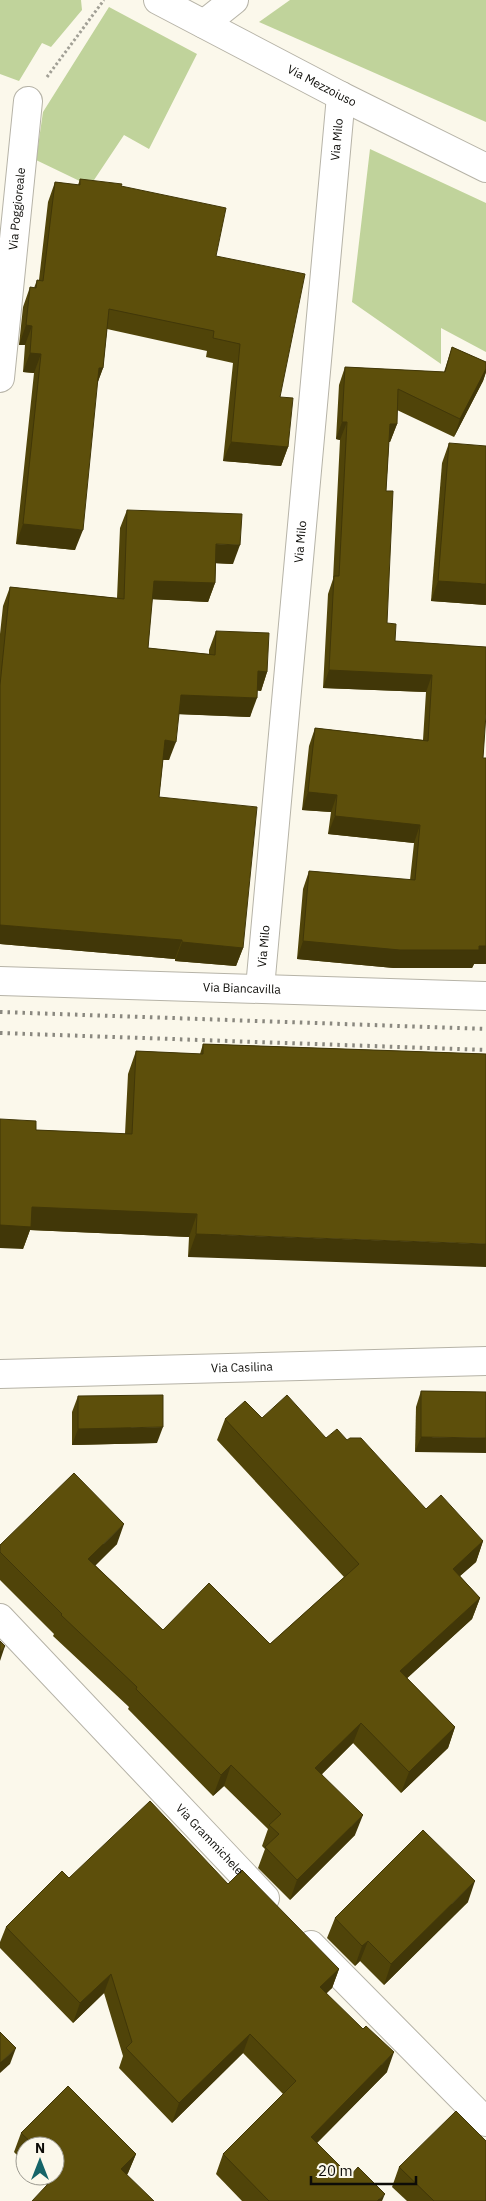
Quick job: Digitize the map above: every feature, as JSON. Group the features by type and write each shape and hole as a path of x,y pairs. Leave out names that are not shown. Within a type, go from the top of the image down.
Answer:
{"street":[{"name":"Via Mezzoiuso","path":"158,0 341,96 486,168"},
{"path":"204,24 234,0"},
{"name":"Via Milo","path":"260,988 341,96"},
{"name":"Via Poggioreale","path":"0,378 28,101"},
{"name":"Via Biancavilla","path":"0,981 486,996"},
{"name":"Via Casilina","path":"0,1374 486,1362"},
{"name":"Via Grammichele","path":"0,1618 227,1859 486,2122"}],"path":[{"path":"28,101 104,0"}],"green space":[{"path":"0,0 81,0 82,10 51,47 42,43 19,81 0,74"},
{"path":"290,0 486,0 486,122 259,22"},
{"path":"109,7 197,54 149,149 124,135 90,186 36,160 43,112"},
{"path":"370,149 486,203 486,352 441,328 441,364 352,302"}],"building":[{"path":"80,179 122,184 121,186 226,208 216,256 305,274 280,397 293,398 288,447 231,442 240,344 213,338 214,331 109,309 103,368 99,368 83,530 23,524 41,354 30,353 32,326 26,325 30,287 36,288 37,280 43,281 55,182 80,185"},
{"path":"452,347 486,362 486,369 460,419 398,389 397,424 390,424 386,491 393,491 387,623 396,624 395,641 486,647 486,714 483,758 486,758 486,946 479,946 479,950 400,950 303,941 309,871 415,880 420,825 335,816 337,795 308,792 315,728 428,741 432,675 329,670 334,576 339,576 347,422 342,422 345,367 445,372"},
{"path":"449,443 486,446 486,584 438,581"},
{"path":"127,510 242,514 240,545 216,544 215,583 154,581 148,648 215,655 216,631 269,633 267,672 258,671 257,698 181,695 176,742 165,740 159,797 257,807 243,948 182,942 182,940 0,925 0,685 10,587 124,599"},
{"path":"203,1044 486,1054 486,1244 196,1234 197,1214 32,1207 31,1227 0,1225 0,1119 36,1121 36,1130 132,1134 136,1051 203,1054"},
{"path":"421,1391 486,1392 486,1438 421,1437"},
{"path":"163,1395 163,1427 78,1429 78,1396"},
{"path":"287,1395 326,1438 337,1429 347,1440 350,1438 361,1438 426,1509 441,1495 483,1541 453,1569 480,1598 400,1671 455,1727 409,1772 361,1723 315,1768 363,1815 297,1880 265,1847 279,1834 269,1825 281,1814 231,1765 221,1775 136,1689 137,1687 61,1615 0,1552 0,1545 74,1473 124,1524 88,1559 163,1630 209,1583 270,1644 359,1564 225,1419 245,1401 262,1418"},
{"path":"0,1641 5,1646 0,1652"},
{"path":"150,1801 228,1884 242,1870 339,1969 320,1987 363,2029 366,2026 394,2052 311,2137 350,2176 358,2167 385,2194 377,2201 269,2201 223,2154 296,2081 250,2034 179,2103 126,2048 132,2042 111,1974 80,2003 6,1927 62,1871 69,1878"},
{"path":"423,1830 475,1881 391,1964 368,1941 362,1946 335,1918"},
{"path":"0,2032 16,2048 0,2063"},
{"path":"68,2086 136,2154 121,2169 154,2201 32,2201 46,2186 65,2186 65,2136 24,2136 21,2133"},
{"path":"456,2111 486,2141 486,2201 434,2201 399,2167"}],"railway":[{"path":"0,1012 486,1029"},
{"path":"0,1033 486,1050"}]}
